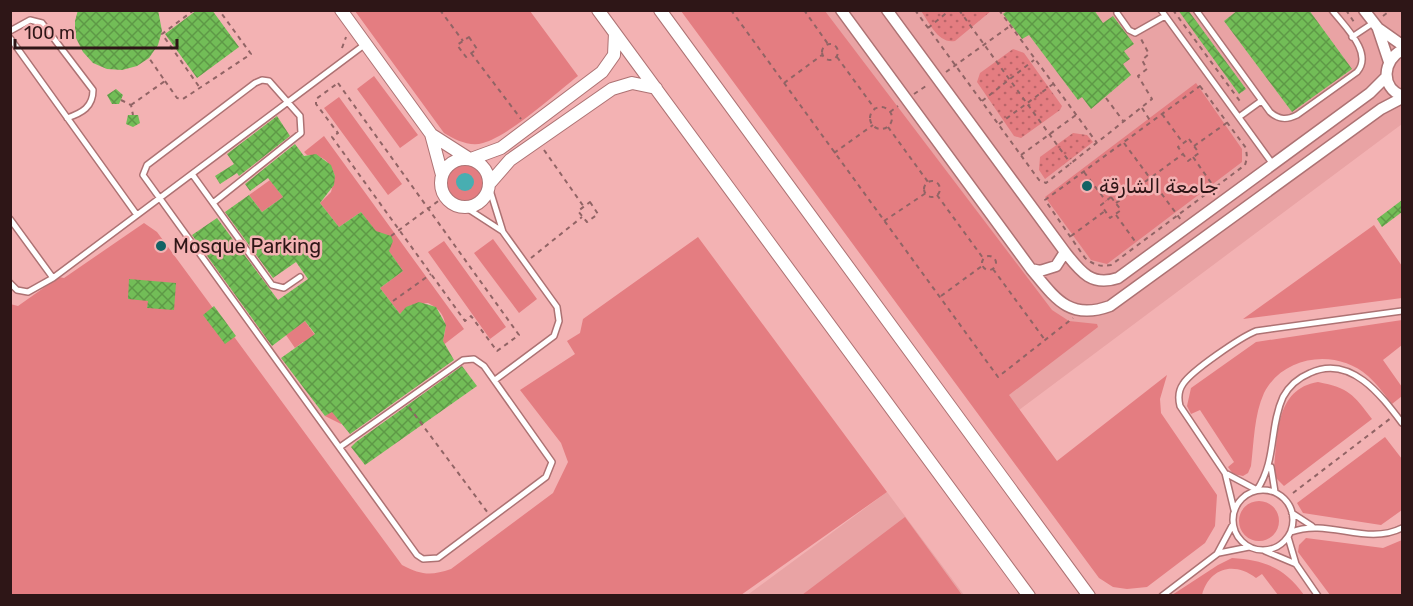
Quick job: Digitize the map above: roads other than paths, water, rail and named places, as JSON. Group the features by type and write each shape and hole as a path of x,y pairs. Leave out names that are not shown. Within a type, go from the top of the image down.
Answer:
{"street":[{"path":"341,10 431,134 445,196 450,202 465,207 483,199 489,185 510,160 575,113 621,85 632,83 656,88"},
{"path":"598,10 1029,596"},
{"path":"660,10 1085,591"},
{"path":"841,10 1031,269 1058,301 1078,310 1100,310 1110,306 1381,109 1402,97 1392,90 1386,77"},
{"path":"888,10 1065,252 1090,279 1109,281 1118,278 1370,93 1386,77 1389,62 1375,25 1364,10"},
{"path":"1375,25 1402,45"},
{"path":"442,175 455,160 494,152 565,100 609,64 614,55 615,33"},
{"path":"1389,62 1402,50"},
{"path":"565,100 575,113"},
{"path":"431,134 485,168 489,185"},
{"path":"1031,269 1048,270 1056,266 1065,252"}],"lane":[{"path":"1196,10 1261,101 1275,117 1287,119 1297,115 1360,68 1363,54 1332,10"},
{"path":"1117,13 1129,30 1138,33 1163,13 1272,163"},
{"path":"10,31 30,20 42,23 93,90 91,102 86,109 67,118"},
{"path":"1352,37 1375,25"},
{"path":"10,38 137,215"},
{"path":"10,283 17,290 28,292 53,278 365,44"},
{"path":"213,203 298,138 302,122 289,101 265,80 258,80 144,167 142,175 417,555 423,559 438,558 546,477 552,462 480,362 462,360 340,447"},
{"path":"1239,117 1261,101"},
{"path":"192,174 272,285 284,288 300,277"},
{"path":"489,185 503,232 557,307 559,326 554,336 495,380"},
{"path":"465,207 503,232"},
{"path":"10,219 53,278"},
{"path":"1162,596 1217,554 1233,524 1234,510 1225,473 1180,406 1180,390 1188,377 1256,331 1402,311"},
{"path":"1234,510 1247,494 1257,490 1270,464 1283,397 1302,376 1314,370 1337,369 1358,376 1402,423"},
{"path":"1270,464 1275,492"},
{"path":"1225,473 1257,490 1275,492 1286,500 1292,513 1289,535 1296,564 1318,596"},
{"path":"1292,513 1313,526 1380,535 1402,528"},
{"path":"1233,524 1241,542 1250,548"},
{"path":"1263,550 1277,547 1289,535 1313,526"},
{"path":"1217,554 1250,548 1263,550 1296,564"},
{"path":"1085,591 1098,596"}],"water":[{"path":"465,173 471,176 474,182 471,188 465,191 459,188 456,182 459,176"}],"place":[{"name":"جامعة الشارقة","path":"1087,186"},
{"name":"Mosque Parking","path":"161,246"}]}
